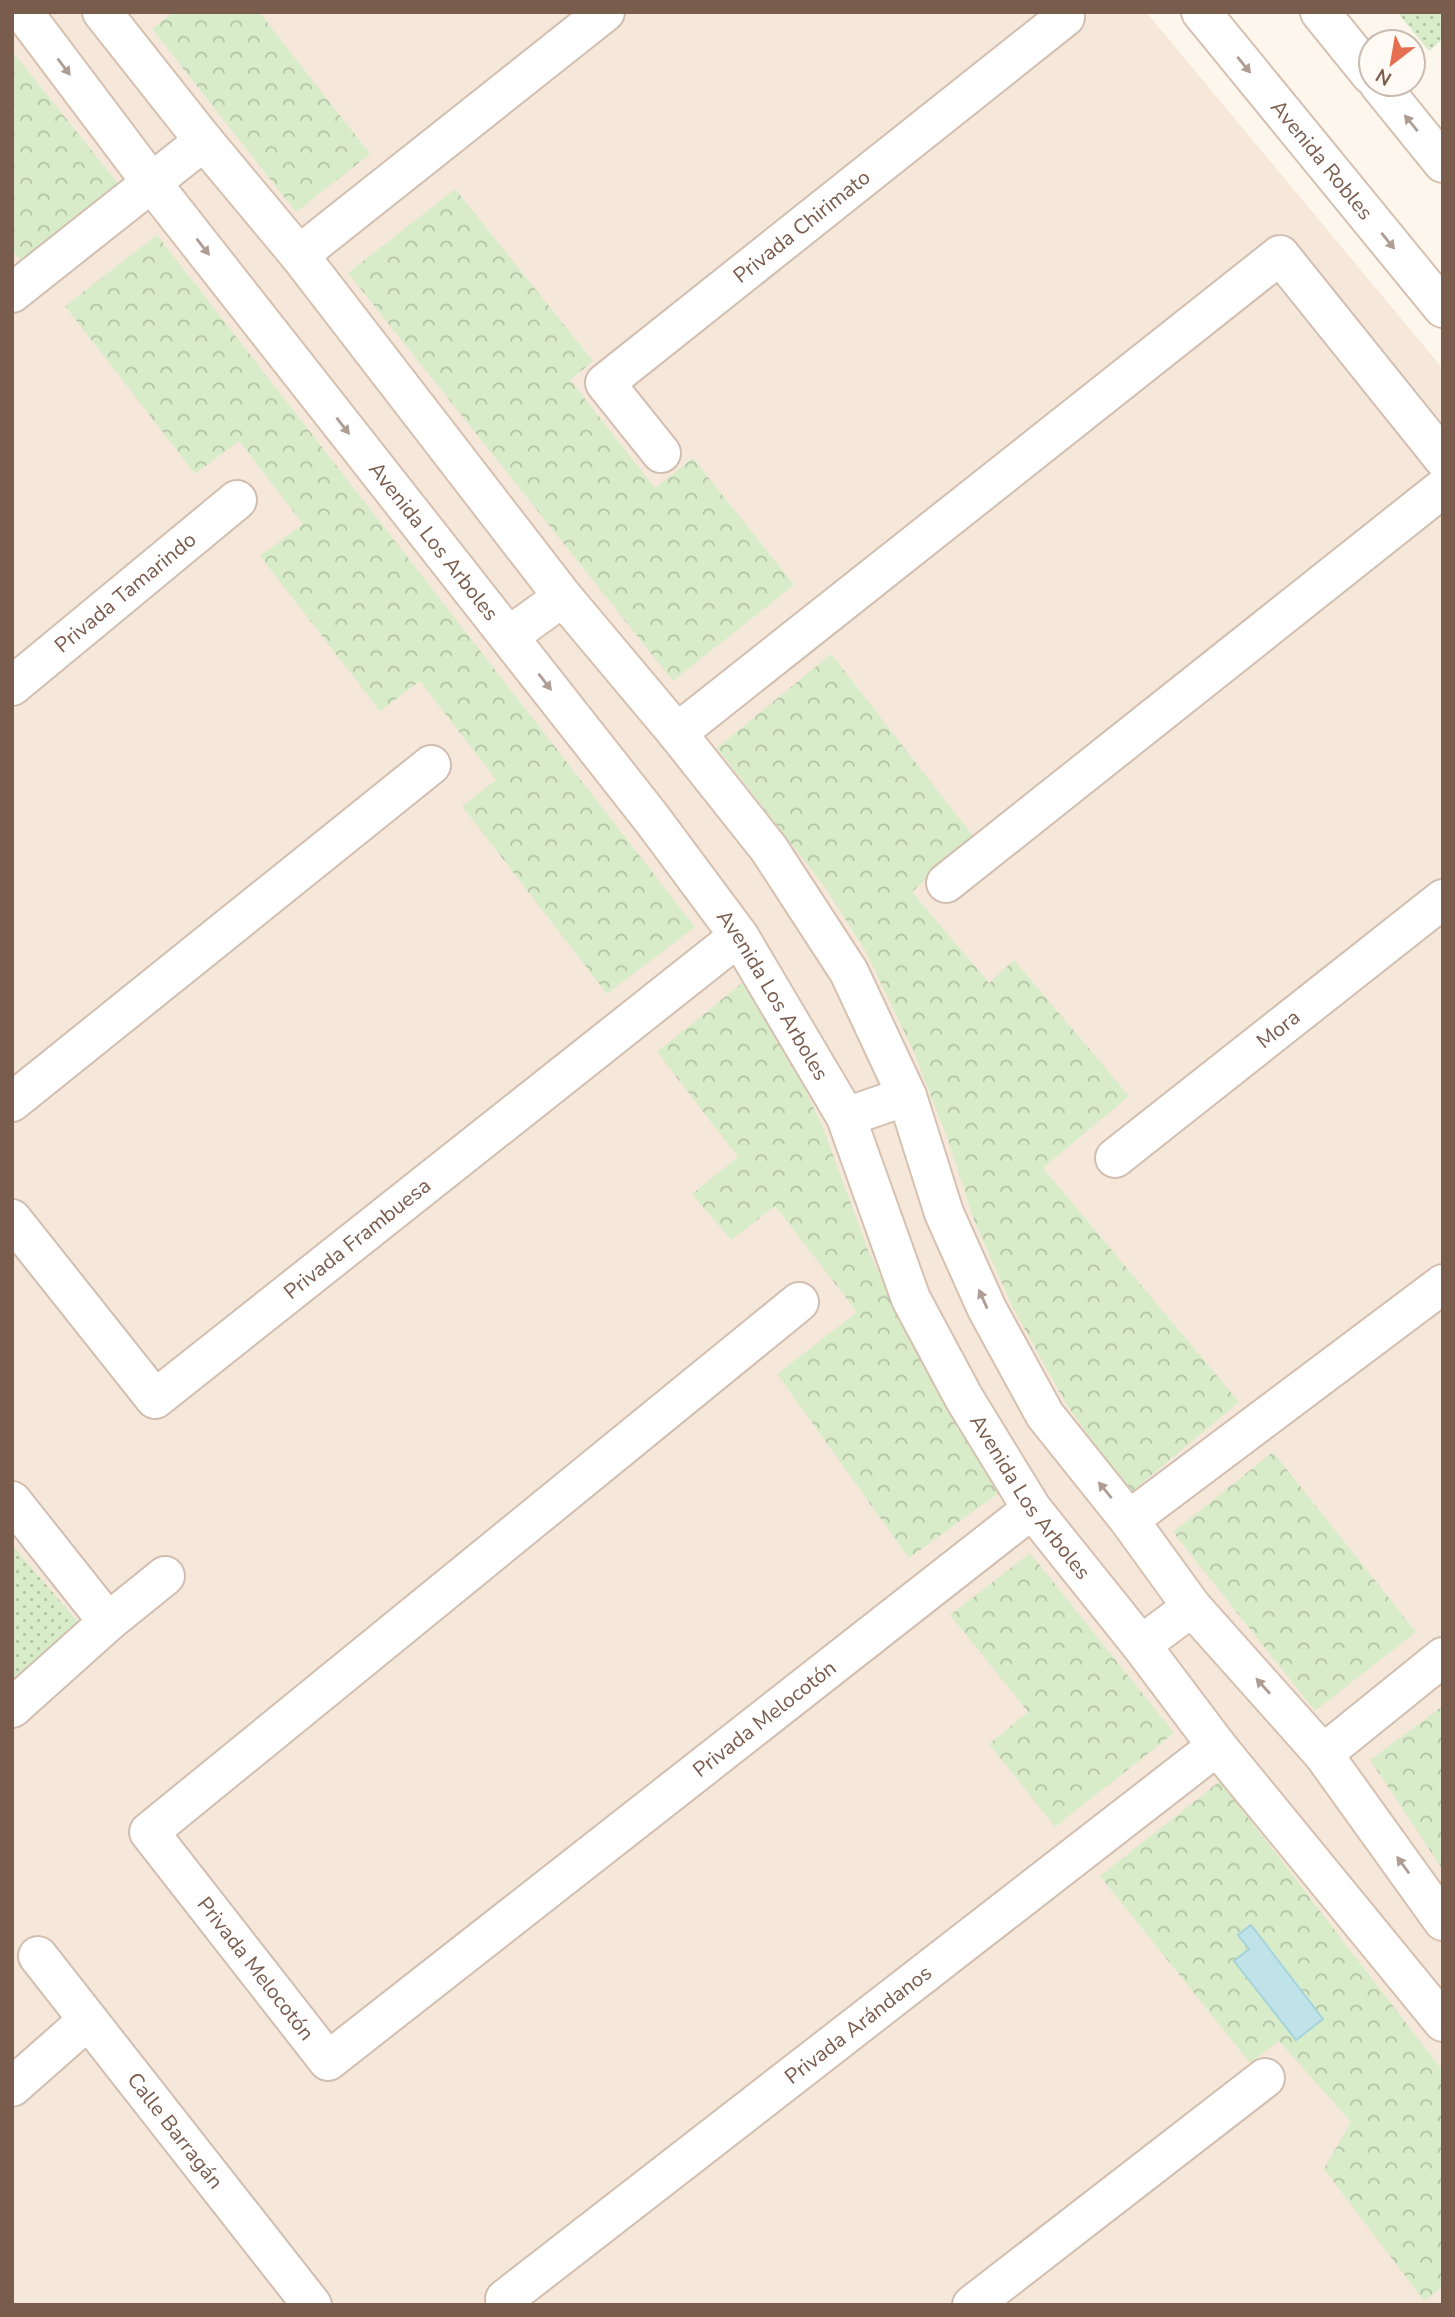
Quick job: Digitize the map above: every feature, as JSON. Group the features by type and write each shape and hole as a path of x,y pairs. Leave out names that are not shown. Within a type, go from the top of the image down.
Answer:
{"street":[{"name":"Avenida Los Arboles","path":"23,12 151,182 652,819 739,936 846,1117 911,1299 964,1398 1032,1509 1141,1645 1217,1746 1443,2022"},
{"path":"299,255 605,12"},
{"name":"Privada Chirimato","path":"661,453 604,383 1065,17 1062,12"},
{"name":"Avenida Robles","path":"1201,12 1443,308"},
{"path":"111,15 204,141 299,255 563,597 677,733 769,849 849,972 907,1096 944,1213 987,1309 1045,1415 1129,1520 1192,1607 1323,1754 1443,1921"},
{"path":"1329,15 1357,55"},
{"path":"1390,98 1443,163"},
{"path":"12,293 204,141"},
{"path":"677,733 1280,255 1443,458"},
{"path":"946,883 1443,488"},
{"name":"Privada Tamarindo","path":"12,686 237,500"},
{"path":"509,636 563,597"},
{"path":"12,1102 431,765"},
{"name":"Mora","path":"1115,1158 1443,898"},
{"name":"Privada Frambuesa","path":"12,1219 155,1399 739,936"},
{"path":"846,1117 907,1096"},
{"path":"1129,1520 1443,1284"},
{"name":"Privada Melocotón","path":"799,1302 149,1832 328,2061 1032,1509"},
{"path":"12,1501 108,1622"},
{"path":"12,1708 108,1622 165,1576"},
{"path":"1141,1645 1192,1607"},
{"path":"1323,1754 1443,1657"},
{"name":"Privada Arándanos","path":"510,2305 505,2299 1217,1746"},
{"name":"Calle Barragán","path":"38,1956 301,2301"},
{"path":"12,2087 88,2020"},
{"path":"972,2305 1265,2078"}],"shaded area":[{"path":"12,12 1146,12 1443,369 1443,2305 12,2305"}],"green space":[{"path":"173,12 259,12 370,154 296,212 152,29"},
{"path":"1397,12 1443,12 1443,39 1429,51 1427,28 1410,28"},
{"path":"12,51 120,186 23,263 12,250"},
{"path":"455,189 593,361 570,380 655,488 693,458 794,585 673,681 348,273"},
{"path":"157,235 695,927 607,994 462,806 496,780 420,681 380,711 260,556 303,524 239,441 195,474 65,306"},
{"path":"831,654 973,836 912,892 989,983 1014,960 1129,1096 1043,1168 1239,1402 1129,1494 1065,1402 1012,1306 974,1220 948,1140 913,1050 865,950 824,886 717,748"},
{"path":"747,979 793,1064 823,1128 868,1250 899,1315 947,1410 1000,1492 909,1558 777,1374 857,1312 775,1206 731,1240 692,1194 738,1157 657,1052"},
{"path":"1273,1452 1416,1632 1315,1711 1173,1532"},
{"path":"12,1545 79,1623 12,1682"},
{"path":"1030,1553 1174,1733 1055,1827 989,1744 1028,1712 950,1615"},
{"path":"1443,1706 1443,1870 1370,1760"},
{"path":"1220,1781 1443,2071 1443,2287 1424,2301 1324,2169 1351,2122 1279,2041 1250,2063 1100,1876","holes":["1249,1949 1296,2039 1234,1961"]}],"water":[{"path":"1251,1925 1323,2019 1296,2040 1234,1961 1249,1949 1238,1935"}]}
